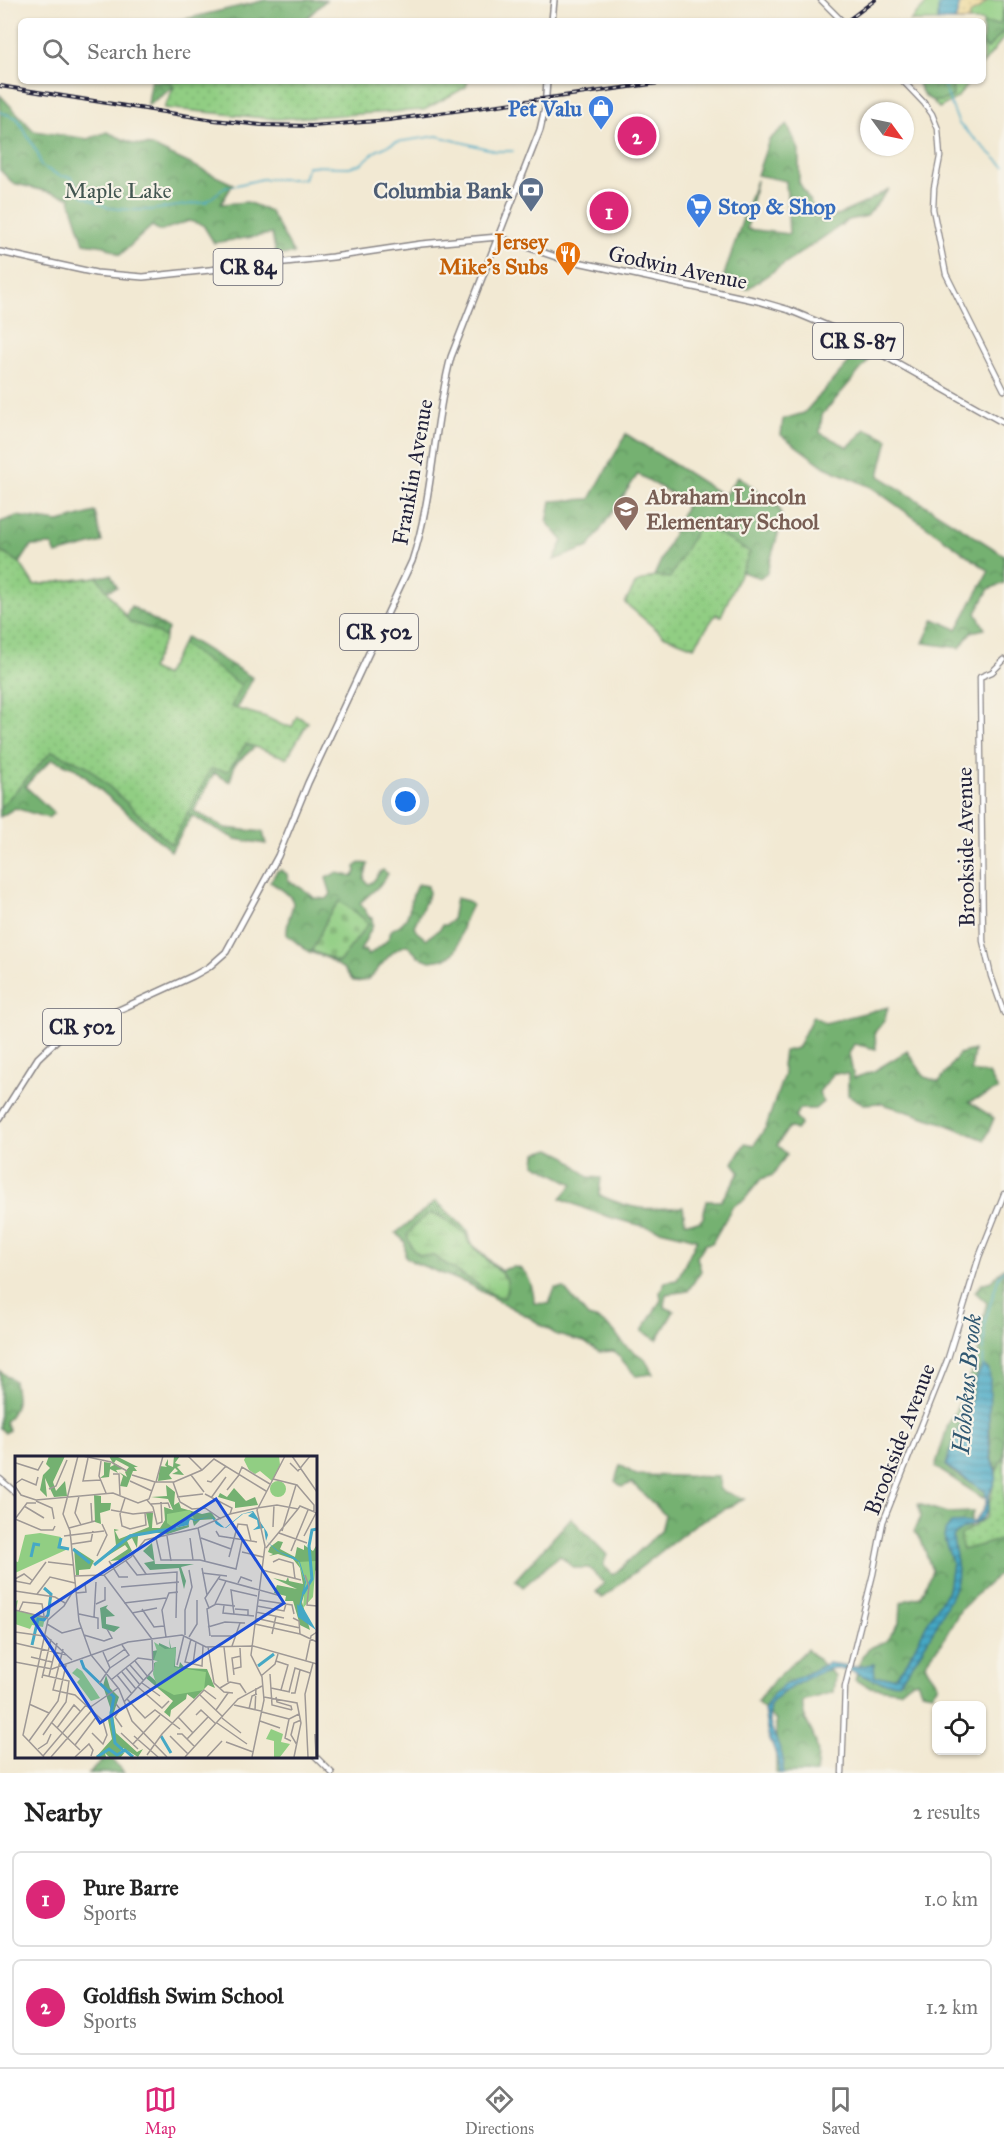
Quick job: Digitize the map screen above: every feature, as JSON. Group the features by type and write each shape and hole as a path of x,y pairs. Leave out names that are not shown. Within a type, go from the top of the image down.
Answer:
{"main road":[{"path":"552,18 555,0"},
{"name":"Franklin Avenue","path":"0,1118 38,1058 60,1037 196,974 217,961 231,945 273,867 308,783 412,561 421,529 449,364 540,130 545,110 547,84"},
{"name":"Godwin Avenue","path":"0,252 96,273 143,277 333,258 421,244 498,237 545,254 758,301 789,310 842,332 1004,423"},
{"path":"994,418 1004,418"}],"street":[{"path":"821,0 839,18"},
{"path":"906,84 924,103 938,129 941,147 933,209 946,274 1004,390"},
{"name":"Brookside Avenue","path":"1004,660 992,672 980,677 983,941 991,976 1004,1013"},
{"name":"Brookside Avenue","path":"842,1773 843,1708 848,1673 889,1504 948,1358 979,1257 1004,1194"},
{"path":"0,1479 15,1492"},
{"path":"316,1757 332,1773"}],"green space":[{"path":"266,0 326,0 307,18 190,18"},
{"path":"930,0 1004,0 1004,37 986,60 986,18 913,18"},
{"path":"1004,7 1004,31 987,49 986,24 1000,24"},
{"path":"151,84 172,84 174,87 148,105"},
{"path":"172,84 467,84 466,87 424,110 276,119 164,108 174,87"},
{"path":"919,84 952,84 953,96 941,101 931,100"},
{"path":"968,84 957,98 939,108 918,85"},
{"name":"Maple Lake","path":"0,95 34,131 88,139 107,132 134,144 152,146 233,184 221,204 247,202 270,211 294,254 276,255 272,234 214,243 203,225 189,221 160,231 152,226 120,255 105,246 84,243 69,197 13,183 0,170"},
{"path":"787,124 799,150 799,182 822,222 865,203 889,189 867,216 849,220 747,289 721,284 756,180 747,229 789,234 786,181 757,175 769,140"},
{"path":"857,353 869,360 822,415 820,433 848,447 866,429 888,439 879,476 1004,555 1004,583 989,589 976,613 985,629 971,632 960,648 923,643 934,619 957,629 989,571 871,487 825,467 781,435 783,419 804,413"},
{"path":"626,434 724,496 738,476 779,507 782,520 767,572 761,578 742,572 749,552 670,578 654,576 687,503 638,474 589,547 554,560 563,541 547,522 551,501 590,499"},
{"path":"95,512 102,542 56,554 52,545 31,546 20,563 34,585 111,575 117,587 17,624 0,637 0,522 17,516 59,522"},
{"path":"700,523 750,552 721,616 716,614 694,647 663,635 625,603 636,583 654,576 670,578"},
{"path":"0,551 20,563 34,585 97,577 130,622 153,630 165,638 151,669 165,676 182,644 241,685 231,707 292,727 297,716 308,722 287,758 246,744 228,771 211,769 171,844 87,766 52,751 0,808"},
{"path":"131,606 168,629 151,669 165,676 186,637 253,678 231,719 256,746 235,764 230,782 214,773 194,811 225,828 263,832 266,844 235,839 192,816 171,851 76,769 52,759 25,786 54,813 48,818 15,808 0,817 0,726 116,634"},
{"path":"360,863 368,864 364,879 368,884 373,882 383,870 388,874 379,886 360,903 372,918 373,925 360,951 365,950 368,956 385,942 391,930 404,921 418,884 428,886 429,894 414,926 417,932 426,939 442,925 452,920 456,898 468,901 472,905 453,954 444,959 430,961 418,956 407,945 400,947 388,957 368,979 353,981 344,969 325,957 309,952 287,935 293,905 289,895 270,882 277,871 281,870 287,874 288,880 314,898 327,899 331,894 326,878 336,873 353,876 356,872 355,867"},
{"path":"340,901 369,923 339,962 312,951 329,915"},
{"path":"888,1007 884,1021 875,1032 876,1049 854,1044 849,1054 854,1078 874,1071 907,1051 925,1077 939,1082 959,1054 974,1050 971,1071 989,1074 998,1090 969,1102 994,1118 985,1140 943,1123 880,1103 864,1104 848,1095 848,1074 834,1073 819,1092 823,1102 815,1109 799,1109 795,1117 801,1124 796,1130 789,1127 777,1145 787,1154 773,1175 761,1179 744,1200 733,1206 712,1243 705,1244 697,1257 701,1271 688,1291 666,1294 664,1307 674,1311 657,1340 642,1331 661,1300 660,1292 665,1282 677,1280 697,1239 594,1212 561,1198 573,1184 535,1164 536,1153 551,1149 567,1157 588,1177 601,1178 599,1195 632,1207 659,1209 683,1207 685,1222 699,1222 703,1218 706,1201 721,1201 740,1172 733,1163 745,1143 754,1145 766,1127 784,1074 782,1065 784,1051 797,1048 813,1016 825,1023"},
{"path":"436,1201 468,1231 471,1243 501,1271 515,1267 524,1272 532,1287 534,1303 549,1304 555,1288 564,1288 588,1317 599,1320 614,1331 624,1345 645,1359 653,1374 636,1376 614,1351 599,1352 584,1342 557,1335 466,1283 413,1262 405,1256 405,1242 396,1233","holes":["438,1214 465,1233 469,1243 506,1278 504,1297 492,1294 434,1256 419,1255 411,1246"]},
{"path":"430,1213 443,1218 465,1233 469,1243 506,1278 508,1288 504,1298 492,1294 434,1256 420,1255 413,1250 407,1236 414,1226"},
{"path":"1004,1268 1004,1455 997,1470 992,1461 988,1403 977,1376 970,1404 952,1445 946,1466 989,1493 983,1498 935,1467 948,1425 961,1400 979,1350 982,1320 987,1303 975,1292 981,1284 991,1281"},
{"path":"0,1371 14,1381 16,1393 15,1407 5,1422 9,1430 5,1433 0,1428"},
{"path":"1004,1455 1004,1539 962,1550 961,1535 986,1517 997,1470"},
{"path":"620,1465 636,1475 719,1477 720,1490 744,1499 696,1524 602,1598 596,1592 604,1583 589,1568 573,1568 560,1555 523,1587 515,1580 571,1518 607,1555 603,1565 613,1575 661,1531 665,1515 632,1483 622,1487 615,1481"},
{"path":"918,1504 947,1513 973,1512 964,1549 1004,1539 1004,1569 961,1609 942,1642 925,1663 938,1685 932,1693 921,1691 917,1681 910,1683 900,1691 869,1687 855,1680 862,1656 870,1648 886,1641 900,1622 901,1603 920,1597 932,1571 921,1539 914,1532 921,1516"},
{"path":"807,1649 835,1676 833,1692 803,1701 804,1714 818,1751 816,1773 776,1773 776,1721 757,1702 772,1683"},
{"path":"105,1758 111,1758 124,1773 89,1773"}],"sand":[{"path":"988,0 971,13 969,18 956,18 960,2"}],"water":[{"path":"943,0 966,0 960,2 956,18 938,18 938,9"},
{"path":"983,1365 989,1370 990,1377 989,1444 996,1477 989,1494 985,1514 978,1521 960,1530 953,1537 958,1575 948,1603 922,1649 898,1682 882,1682 836,1668 800,1682 773,1701 769,1713 771,1727 783,1759 783,1773 779,1773 779,1762 768,1735 764,1710 773,1694 786,1684 828,1663 857,1667 874,1664 875,1677 895,1677 907,1662 948,1590 952,1562 944,1538 945,1531 951,1523 974,1522 986,1500 985,1491 946,1466 952,1445 970,1404 975,1381"}],"waterway":[{"path":"934,0 940,6"},
{"path":"943,84 959,124 1004,166"},
{"path":"0,112 17,118 38,154 41,166 60,176 71,177 82,195 109,208 135,210 206,202 224,188 262,179 304,179 308,166 349,167 361,164 376,151 396,142 437,136 496,151 513,151"},
{"name":"Hohokus Brook","path":"983,1367 985,1321 999,1276 1004,1270"}],"railway":[{"path":"851,18 875,0"},
{"path":"0,86 214,120 261,125 312,126 389,120 651,84"}],"place":[{"name":"Pet Valu","path":"601,131"},
{"name":"Goldfish Swim School","path":"637,136"},
{"name":"Pure Barre","path":"609,211"},
{"name":"Columbia Bank","path":"531,213"},
{"name":"Stop & Shop","path":"699,229"},
{"name":"Jersey Mike's Subs","path":"568,277"},
{"name":"Abraham Lincoln Elementary School","path":"626,532"}]}
